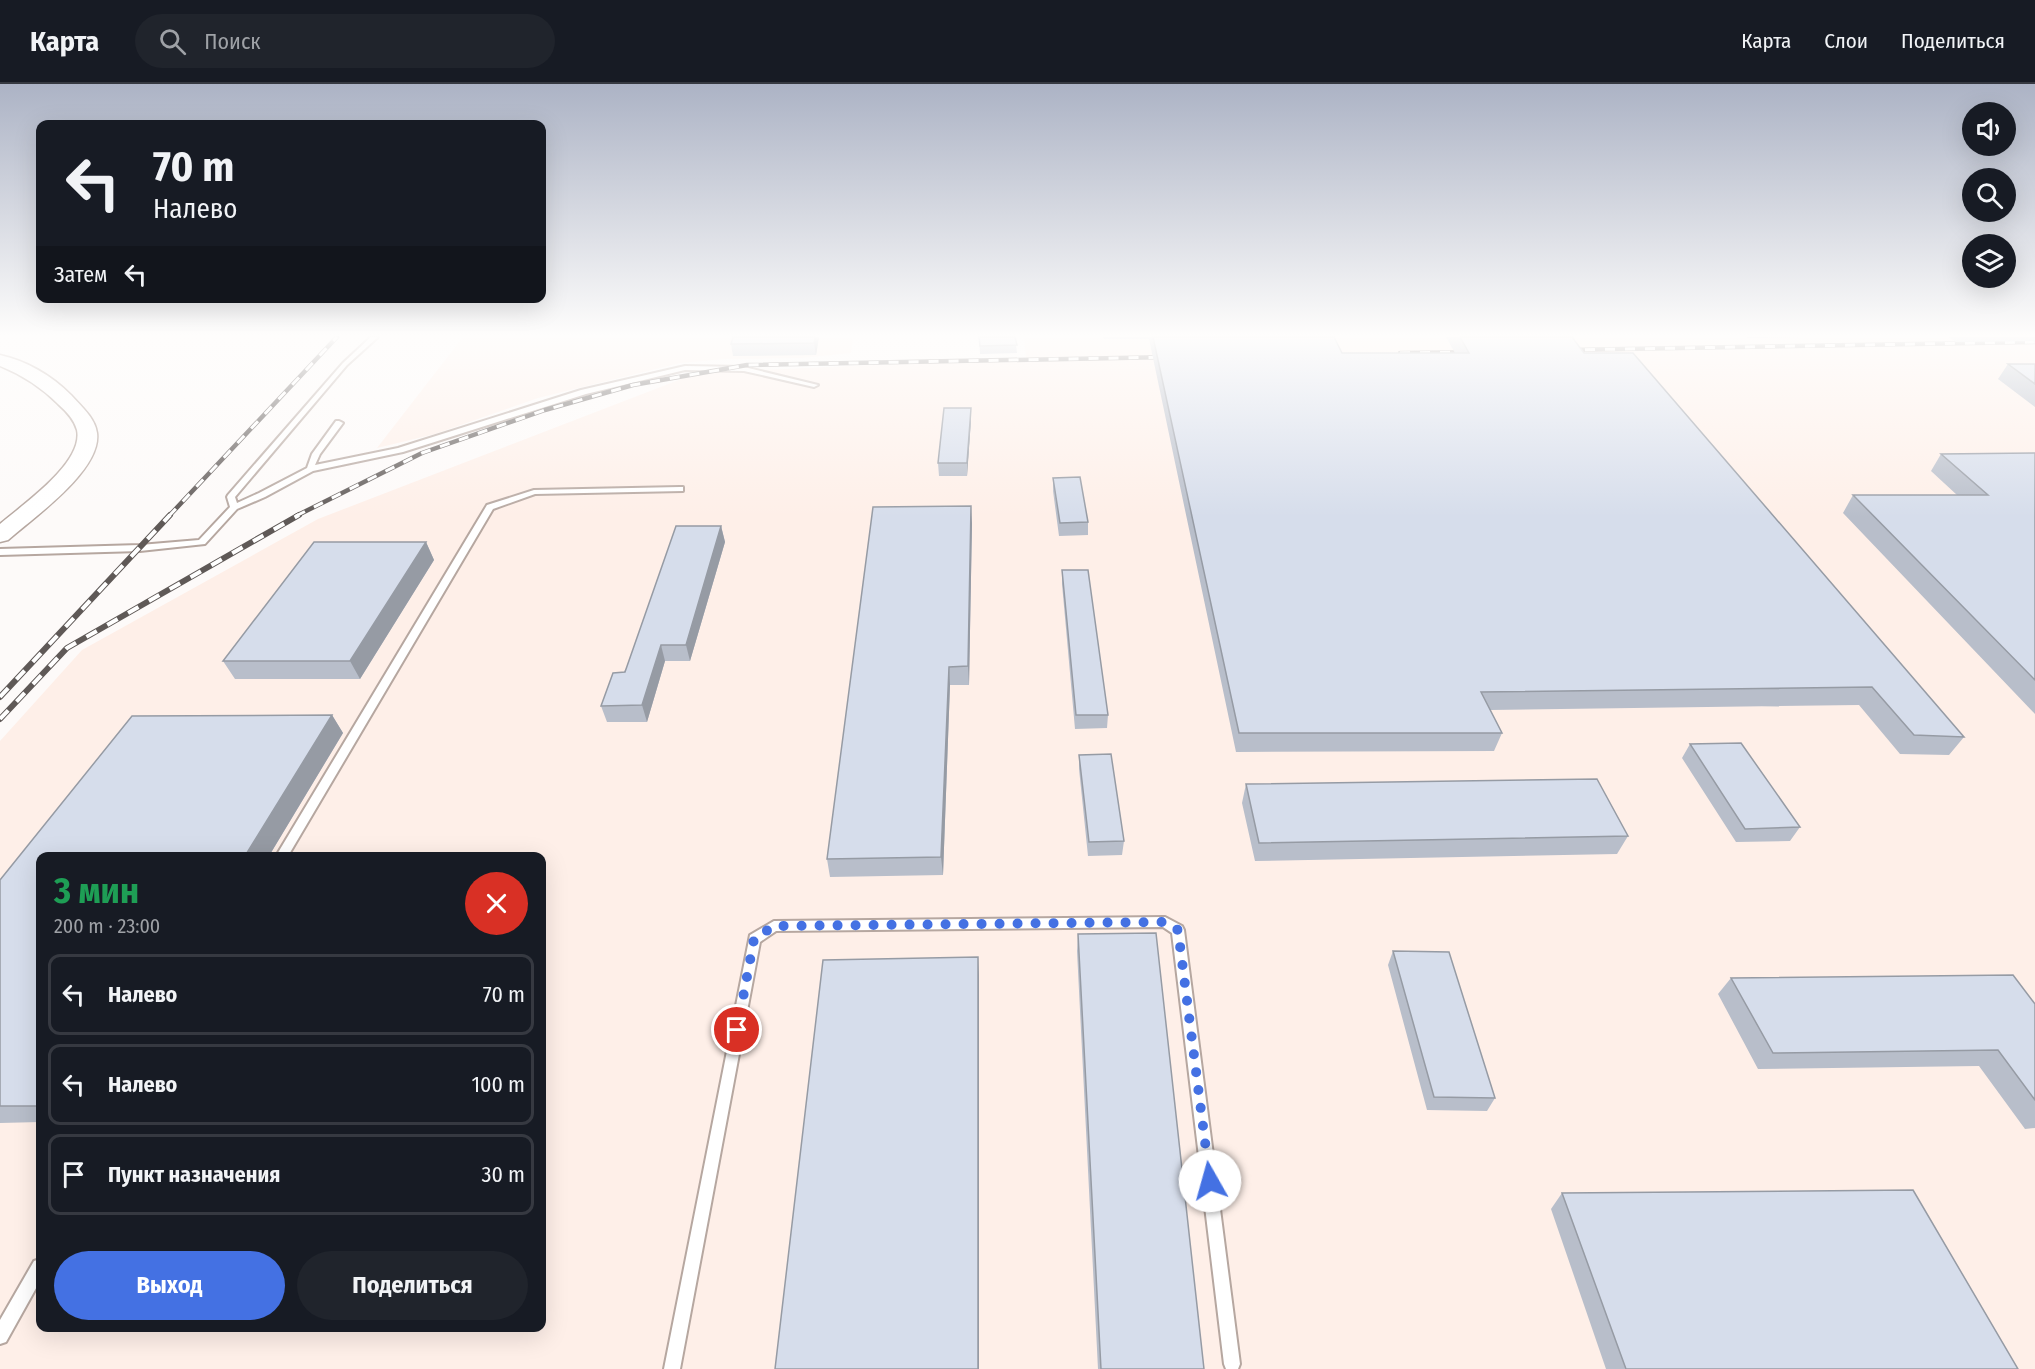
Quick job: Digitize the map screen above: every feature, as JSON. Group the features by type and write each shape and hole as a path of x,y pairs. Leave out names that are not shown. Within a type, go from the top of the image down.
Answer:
{"street":[{"path":"0,535 60,482 81,454 87,441 81,416 63,397"}],"lane":[{"path":"234,507 231,497 317,397"},
{"path":"0,552 104,550 202,542 234,507 310,469 400,450 568,397"},
{"path":"310,469 316,454 339,423"},
{"path":"284,852 490,507 534,492 680,489"},
{"path":"672,1369 754,939 774,926 1165,922 1178,930 1232,1364"},
{"path":"0,1336 36,1274"}],"shaded area":[{"path":"417,397 542,397 435,434 377,448"},
{"path":"635,397 2035,397 2035,1369 0,1369 0,741 82,650 318,519"}],"building":[{"path":"1166,397 1671,397 1964,737 1914,735 1872,687 1481,692 1502,733 1239,733"},
{"path":"944,408 971,408 967,463 938,463"},
{"path":"2035,453 2035,680 1853,495 1988,495 1941,454"},
{"path":"1080,477 1088,522 1060,523 1053,478"},
{"path":"971,506 968,666 949,667 941,857 827,859 873,507"},
{"path":"676,526 721,526 686,645 661,645 642,705 601,706 613,673 625,672"},
{"path":"314,542 426,542 350,661 223,661"},
{"path":"1062,570 1088,570 1108,715 1076,715"},
{"path":"332,715 247,852 36,852 36,1106 0,1106 0,880 132,716"},
{"path":"1741,743 1800,827 1745,829 1690,744"},
{"path":"1111,754 1124,841 1089,842 1079,755"},
{"path":"1597,779 1628,836 1259,843 1246,784"},
{"path":"1156,933 1204,1369 1101,1369 1078,934"},
{"path":"1393,951 1449,952 1495,1098 1434,1097"},
{"path":"978,957 978,1369 775,1369 823,960"},
{"path":"2013,975 2035,1004 2035,1100 1998,1050 1773,1053 1731,978"},
{"path":"1913,1190 2018,1369 1626,1369 1562,1193"}],"railway":[{"path":"169,516 281,397"},
{"path":"296,516 422,453 545,410 591,397"},
{"path":"0,697 170,515"},
{"path":"0,719 67,648 299,515"}],"route":[{"path":"737,1030 754,939 774,926 1165,922 1178,930 1210,1181"}]}
